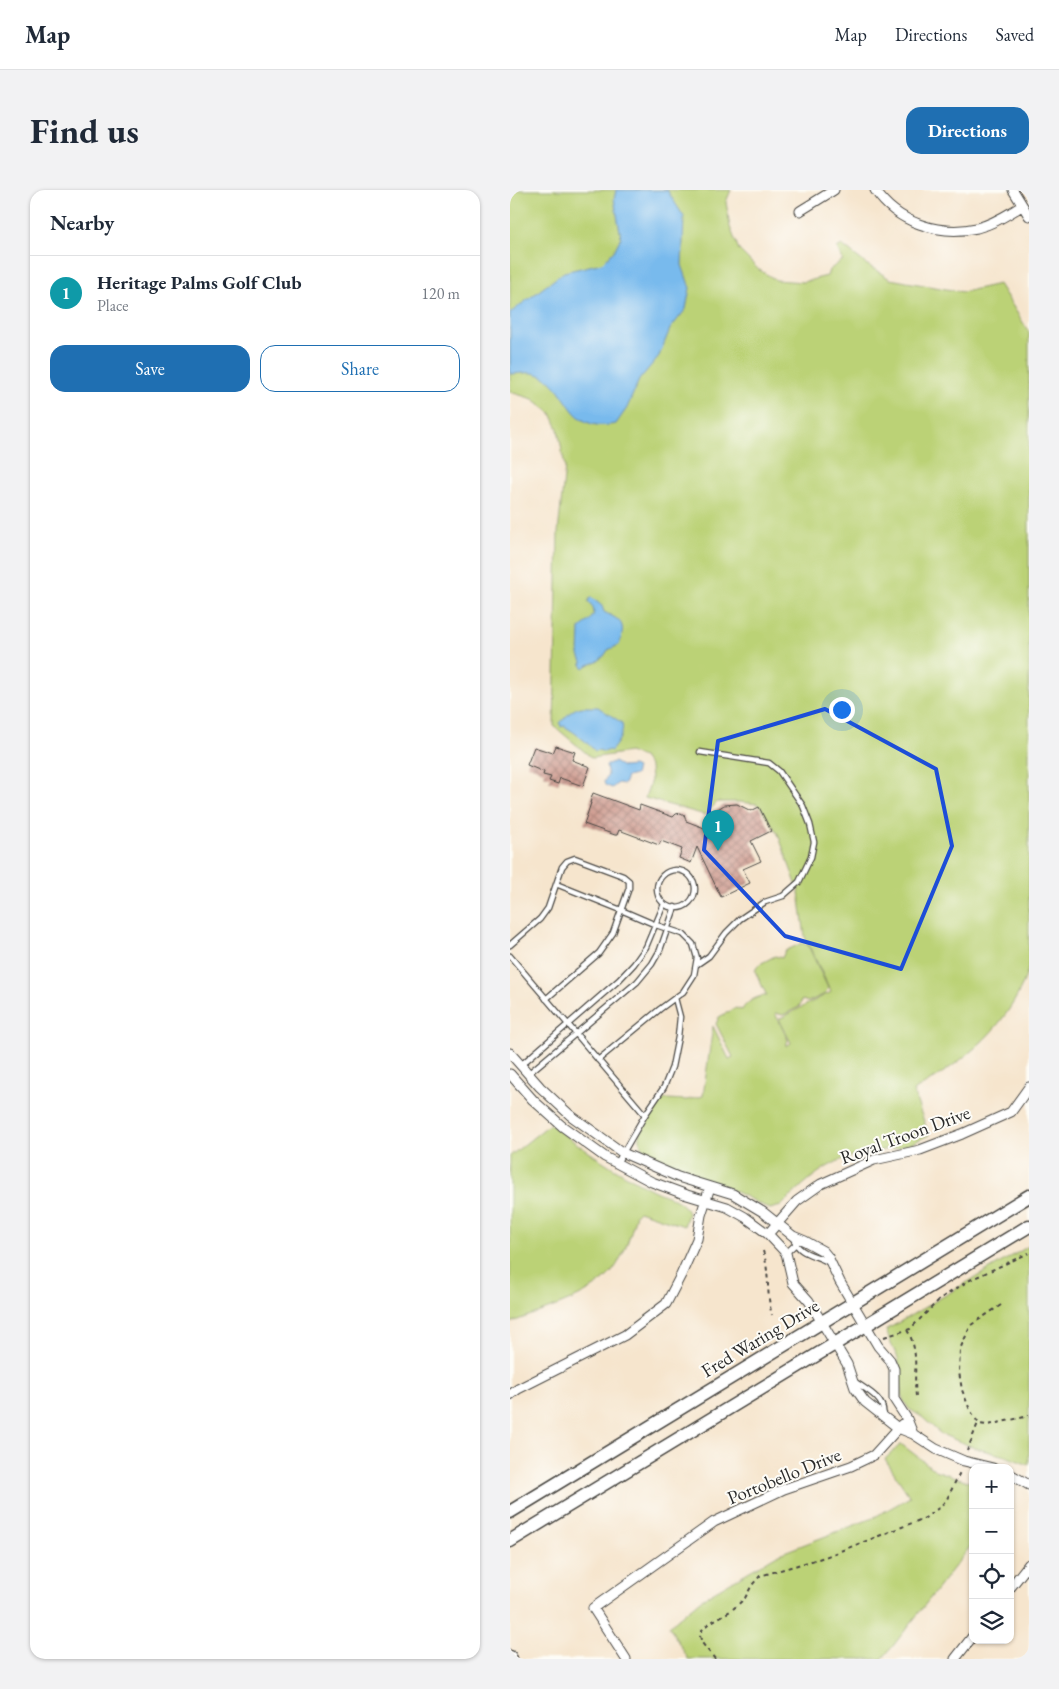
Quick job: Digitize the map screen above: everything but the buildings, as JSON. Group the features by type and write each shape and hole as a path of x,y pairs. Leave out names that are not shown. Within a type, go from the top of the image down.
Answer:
{"main road":[{"name":"Fred Waring Drive","path":"510,1512 1029,1196"},
{"path":"510,1541 1029,1226"}],"street":[{"path":"800,211 834,190"},
{"path":"875,190 895,212 924,226 953,231 986,225 1022,206"},
{"path":"1013,190 1029,216"},
{"path":"510,1053 520,1066 570,1115 624,1153 678,1177 726,1192 744,1200 778,1223 797,1240 823,1251 878,1346 890,1360 894,1369 894,1399 907,1419 913,1434"},
{"path":"511,1078 520,1066"},
{"path":"511,1078 528,1074"},
{"path":"511,1078 562,1126 594,1150 617,1164 652,1182 727,1207 768,1234 786,1253 793,1283 809,1301 847,1364 859,1395 898,1428 913,1434 936,1449 964,1461 976,1464"},
{"name":"Royal Troon Drive","path":"768,1234 797,1201 821,1184 874,1160 920,1150 1002,1116 1010,1112 1029,1087"},
{"path":"510,1395 625,1335 666,1304 697,1239 701,1215 710,1187"},
{"name":"Portobello Drive","path":"626,1659 593,1608 714,1522 784,1489 851,1466 874,1455 907,1419"},
{"path":"1014,1476 1029,1485"},
{"path":"1014,1583 1029,1564"},
{"path":"955,1659 969,1641"}],"lane":[{"path":"696,965 710,956 726,933 740,919 765,902 783,896 799,882 811,857 814,842 803,806 779,771 769,763 700,752"},
{"path":"510,945 540,919 548,908 562,867 567,861 576,858 623,876 628,881 629,888 612,933 599,953 546,999"},
{"path":"679,870 693,881 694,893 687,904 675,907 664,904 657,893 659,881 667,872 679,870"},
{"path":"556,884 656,926 683,934 693,944 697,958 694,975 683,992 598,1060"},
{"path":"520,1066 619,980 629,969 646,947 664,904"},
{"path":"528,1074 636,982 652,964 660,950 675,907"},
{"path":"510,956 567,1025 646,1115"},
{"path":"617,1164 664,1087 672,1067 680,1017 675,998"},
{"path":"786,1253 797,1240"},
{"path":"881,1412 894,1399"}],"path":[{"path":"763,1251 766,1260 768,1299 772,1315"},
{"path":"884,1337 907,1330 941,1298 970,1280 1029,1253"},
{"path":"1001,1305 972,1325 960,1350 959,1372 962,1390 970,1410 983,1426 1029,1416"},
{"path":"907,1330 913,1342 916,1364 916,1396"},
{"path":"715,1659 702,1643 701,1631 708,1624 732,1610 745,1598 752,1585 760,1576 825,1557 925,1518 940,1507 947,1499 960,1474 978,1422"}],"highlighted area":[{"path":"825,709 936,769 952,846 901,969 785,936 704,850 718,741"}],"green space":[{"path":"514,190 731,190 726,202 730,227 739,250 758,269 776,280 803,282 827,276 829,270 843,260 837,248 842,245 866,264 890,279 963,292 999,284 1029,332 1029,966 1022,987 999,1023 968,1054 913,1091 929,1135 904,1146 860,1154 837,1162 811,1178 781,1206 770,1209 720,1184 678,1172 645,1152 640,1142 640,1134 661,1101 666,1099 687,1100 703,1096 713,1026 729,1059 733,1057 716,1024 719,1017 736,1008 742,1010 746,1004 753,1000 767,996 755,971 758,965 775,956 782,958 785,951 802,943 808,945 828,988 825,994 808,1002 802,1000 799,1007 783,1015 775,1013 788,1040 786,1046 791,1043 779,1019 831,992 805,937 799,892 778,834 757,804 717,802 705,815 645,798 651,780 650,767 643,757 629,752 592,758 554,726 558,533 565,467 558,429 551,413 533,399 510,392 510,193"},
{"path":"550,1124 625,1175 678,1201 683,1205 688,1214 684,1226 639,1211 636,1214 621,1258 605,1279 595,1287 572,1299 510,1323 510,1156"},
{"path":"1029,1246 1029,1465 975,1448 941,1434 922,1417 909,1409 903,1400 898,1358 886,1330"},
{"path":"901,1444 935,1470 969,1482 969,1548 882,1659 688,1659 669,1626 700,1600 779,1554 873,1518 910,1497 885,1459"}],"water":[{"path":"616,190 667,190 684,217 682,265 690,288 686,309 670,329 659,356 639,380 627,408 616,424 599,425 586,422 577,415 555,386 546,378 533,373 510,374 510,313 564,272 602,263 614,251 621,237 614,199"},
{"path":"591,597 602,606 604,612 619,621 622,632 619,645 608,650 597,662 584,668 581,665 582,662 579,655 580,628 594,614 594,610 588,601"},
{"path":"582,707 598,707 622,723 623,727 618,742 611,751 595,751 573,731 564,726 561,727 560,723 570,713"},
{"path":"614,762 623,767 633,766 637,768 635,775 627,777 624,784 618,783 612,788 605,785 604,782 608,775 606,766"}],"place":[{"name":"Heritage Palms Golf Club","path":"718,851"}]}
